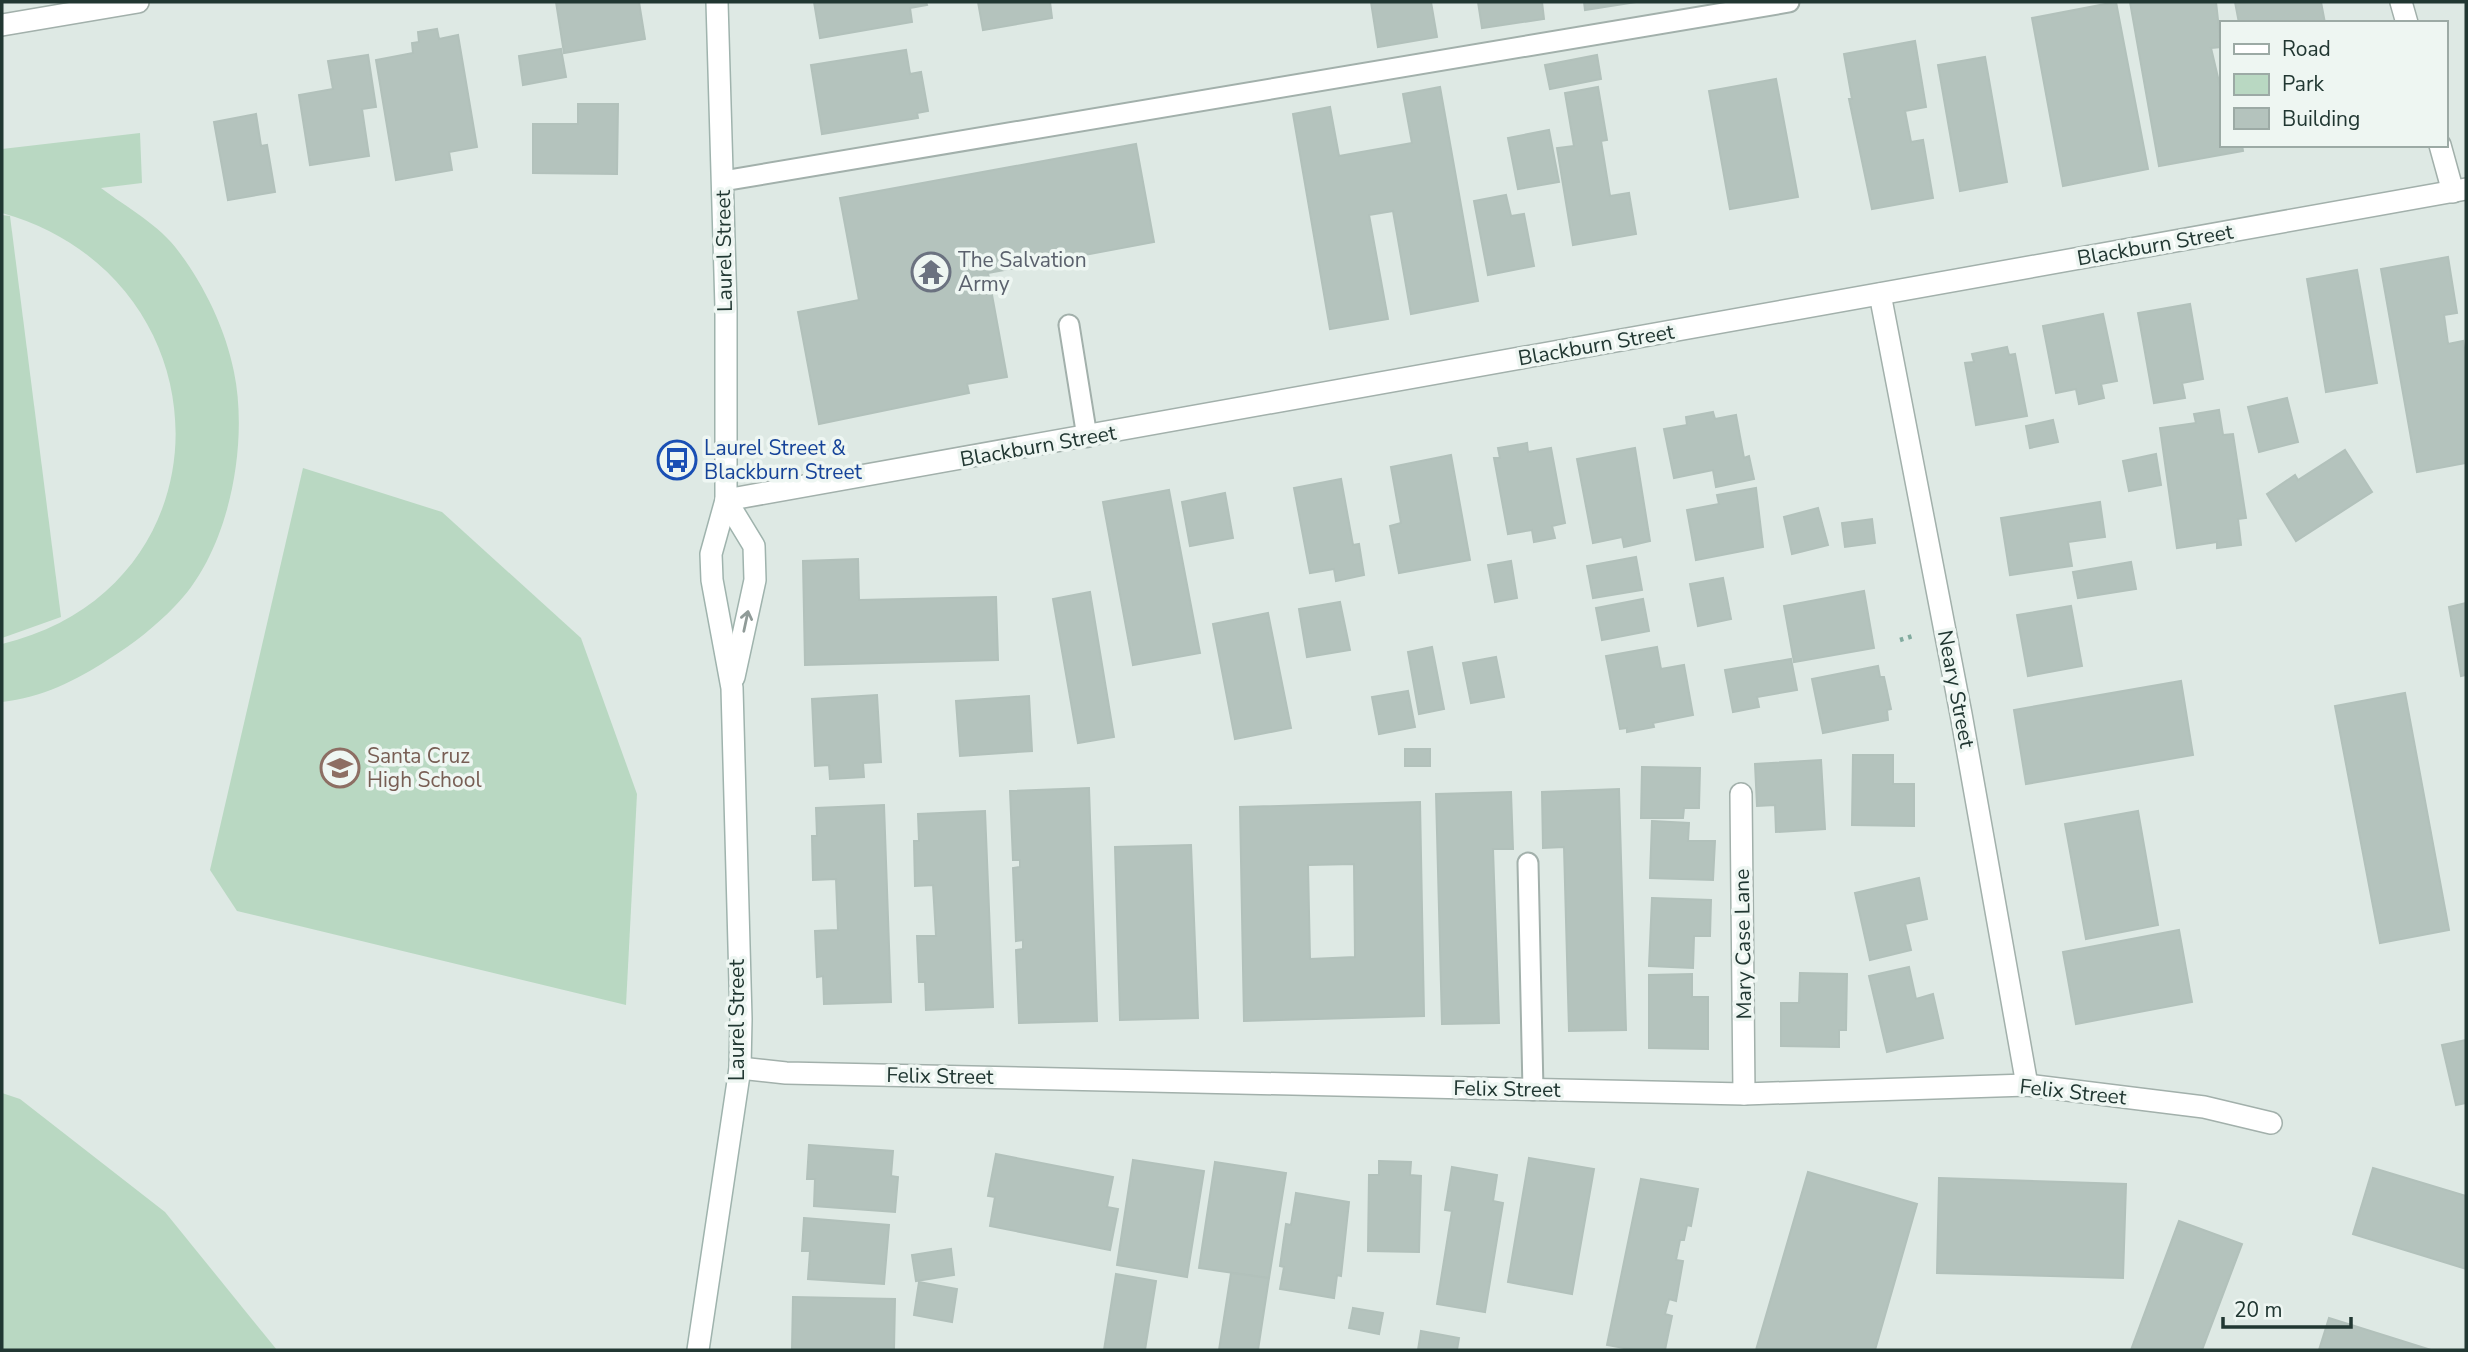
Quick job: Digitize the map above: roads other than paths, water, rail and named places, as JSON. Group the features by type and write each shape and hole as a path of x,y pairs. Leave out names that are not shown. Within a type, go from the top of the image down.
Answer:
{"street":[{"path":"2,25 27,11 138,2"},
{"name":"Laurel Street","path":"698,1350 740,1068 732,688 712,580 712,554 726,500 723,181 717,2"},
{"path":"2401,2 2406,21"},
{"path":"2441,147 2460,190"},
{"name":"Blackburn Street","path":"726,500 2460,190"},
{"name":"Neary Street","path":"1880,295 1961,714 2027,1085"},
{"name":"Laurel Street","path":"726,500 754,546 755,580 732,688"},
{"name":"Mary Case Lane","path":"1741,794 1744,1094"},
{"name":"Felix Street","path":"740,1068 786,1073 1744,1094 2027,1085 2204,1107 2271,1123"}],"lane":[{"path":"723,181 1788,2"},
{"path":"1069,325 1087,437"},
{"path":"1528,863 1533,1090"}],"place":[{"name":"The Salvation Army","path":"931,272"},
{"name":"Laurel Street & Blackburn Street","path":"677,460"},
{"name":"Santa Cruz High School","path":"340,768"}]}
